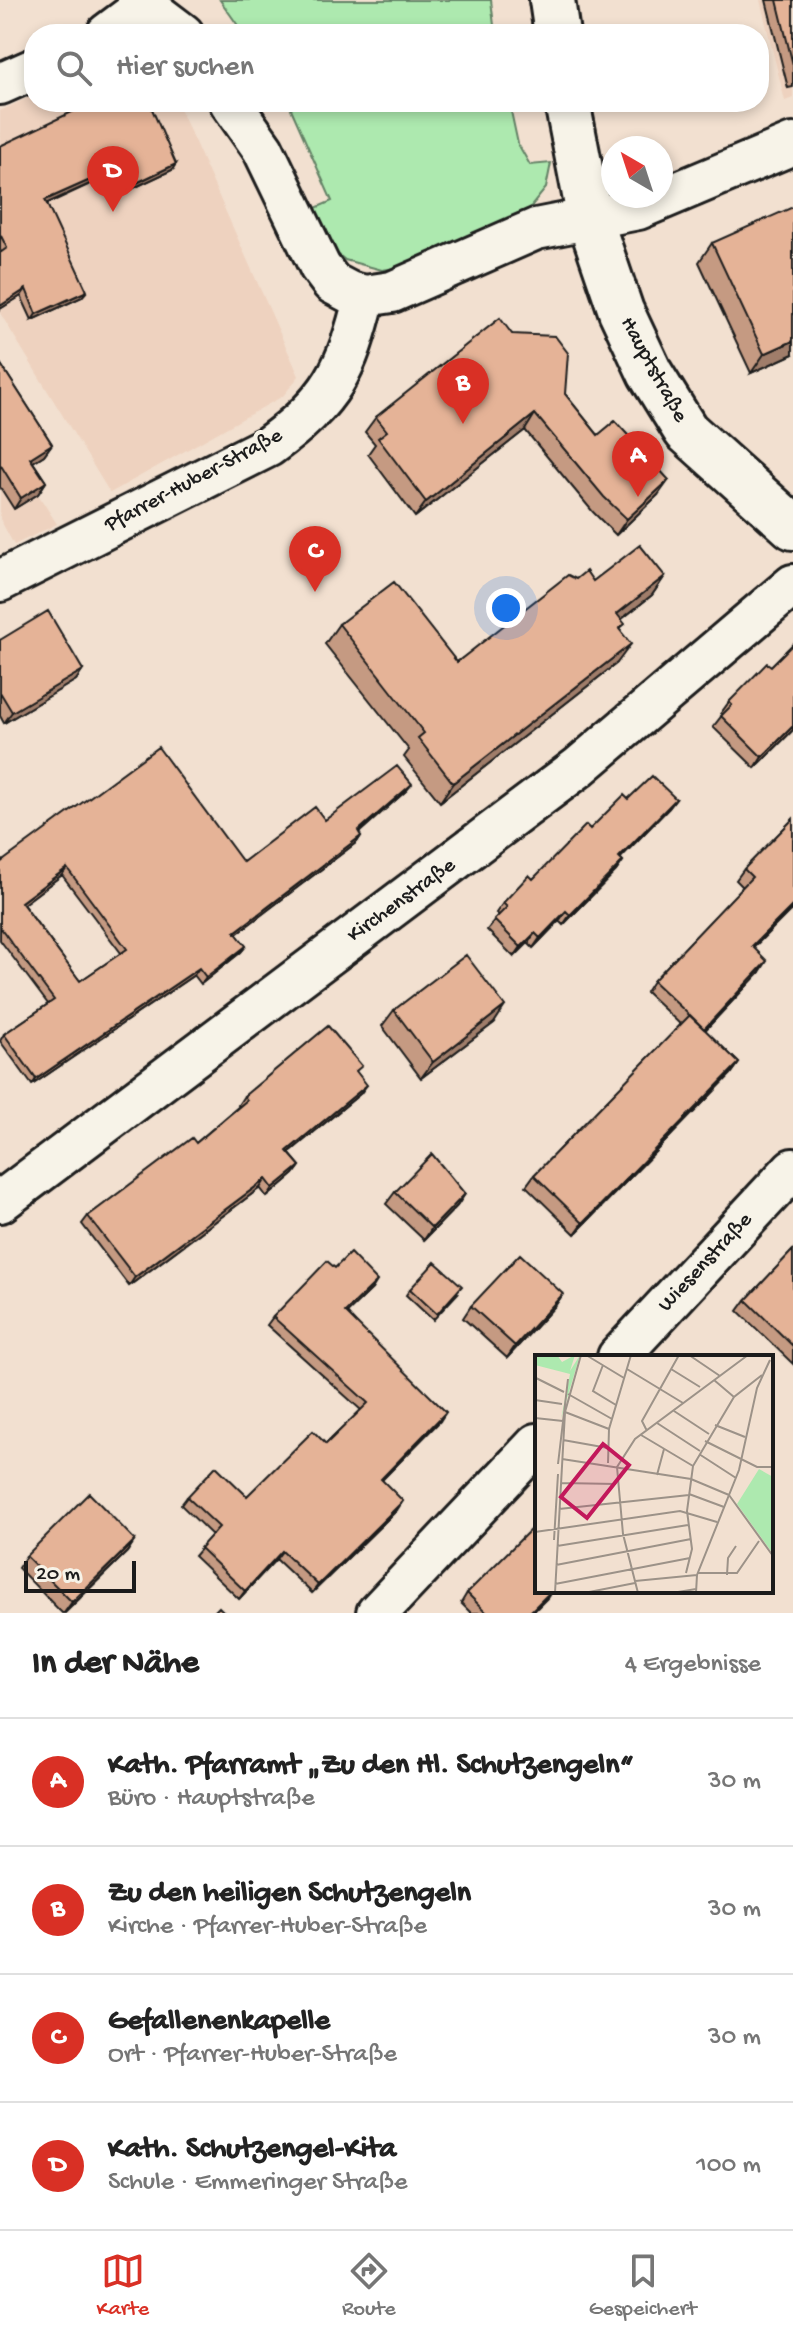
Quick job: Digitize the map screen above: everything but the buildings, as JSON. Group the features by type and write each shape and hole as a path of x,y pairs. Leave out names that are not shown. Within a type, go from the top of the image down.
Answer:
{"main road":[{"path":"552,0 556,24"},
{"name":"Hauptstraße","path":"569,112 590,220 621,311 667,403 686,431 793,527"}],"street":[{"path":"118,24 141,3 169,24"},
{"path":"0,84 24,73"},
{"path":"237,112 263,149 320,267 332,283 365,296 392,292 536,229 638,209 793,144"},
{"name":"Pfarrer-Huber-Straße","path":"0,581 269,446 295,426 321,404 340,374 353,345 365,296"},
{"name":"Kirchenstraße","path":"0,1202 567,777 793,585"},
{"name":"Wiesenstraße","path":"620,1355 793,1169"},
{"path":"377,1613 535,1446"}],"shaded area":[{"path":"760,0 793,0 793,98 785,101 769,36 769,24 766,24"},
{"path":"24,100 24,112 181,112 299,376 283,396 110,493 0,313 0,111"},
{"path":"23,471 57,524 14,545 0,519 0,486"}],"green space":[{"path":"220,0 491,0 494,24 237,24"},
{"path":"292,112 511,112 518,144 530,165 551,163 546,188 529,209 403,267 382,270 345,260 334,251 311,210 332,201"}],"place":[{"name":"Kath. Schutzengel-Kita","path":"113,212"},
{"name":"Zu den heiligen Schutzengeln","path":"463,424"},
{"name":"Kath. Pfarramt „Zu den Hl. Schutzengeln“","path":"638,497"},
{"name":"Gefallenenkapelle","path":"315,592"}]}
